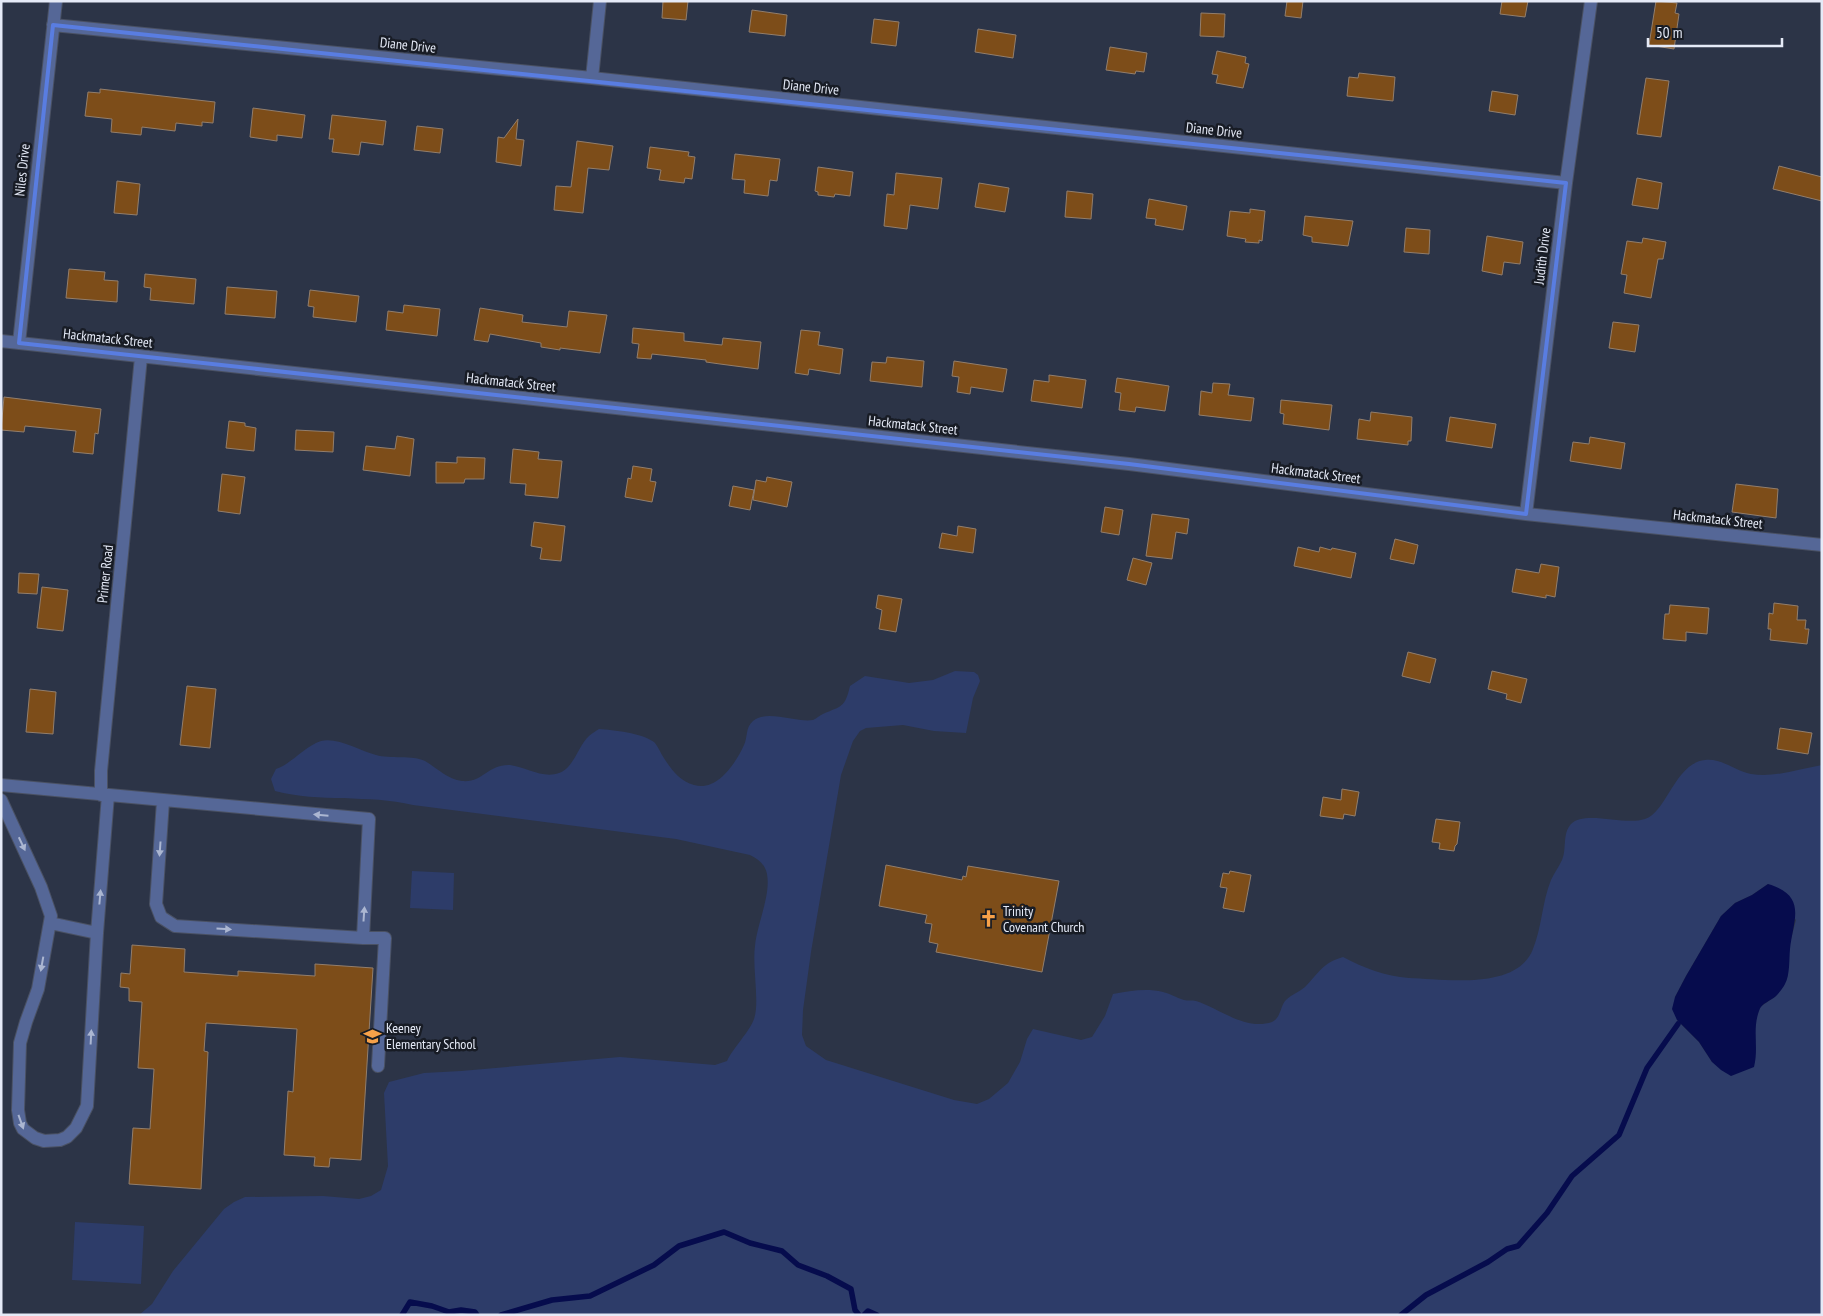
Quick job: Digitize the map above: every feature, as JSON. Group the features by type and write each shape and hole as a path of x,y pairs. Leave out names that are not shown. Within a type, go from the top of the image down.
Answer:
{"street":[{"name":"Niles Drive","path":"19,343 56,1"},
{"path":"592,78 600,1"},
{"name":"Judith Drive","path":"1526,514 1566,183 1591,1"},
{"name":"Diane Drive","path":"53,25 592,78 1566,183"},
{"name":"Hackmatack Street","path":"1,341 1129,464 1526,514 1822,545"},
{"name":"Primer Road","path":"50,923 38,989 20,1044 18,1069 18,1110 20,1123 29,1135 44,1141 60,1140 67,1137 76,1128 87,1106 105,795 101,771 142,356"},
{"path":"1,784 163,801 369,819 363,938"},
{"path":"1,800 41,888 51,916 50,923 97,933"},
{"path":"163,801 156,904 162,918 175,926 385,938 378,1066"}],"highlighted area":[{"path":"53,25 1566,183 1526,514 1129,464 19,343"}],"shaded area":[{"path":"955,671 974,672 978,675 980,681 973,698 966,733 934,731 903,725 866,728 860,731 853,741 841,775 811,952 803,1010 802,1035 806,1046 826,1060 954,1100 977,1104 989,1099 1008,1083 1020,1062 1027,1039 1033,1029 1081,1040 1092,1037 1105,1016 1113,994 1144,990 1163,992 1184,1000 1205,1004 1242,1021 1262,1024 1275,1020 1286,1000 1305,987 1325,965 1343,957 1375,971 1409,978 1478,980 1496,977 1512,971 1524,962 1533,949 1548,888 1562,860 1566,832 1571,824 1577,820 1595,818 1637,821 1645,819 1653,815 1686,770 1695,763 1705,760 1717,761 1751,774 1760,775 1778,774 1822,765 1822,1315 139,1315 152,1304 173,1271 224,1209 234,1202 245,1197 323,1196 359,1199 371,1196 381,1190 388,1166 384,1093 389,1082 424,1073 620,1057 715,1065 727,1061 749,1029 756,1012 754,954 768,882 763,865 750,855 676,839 396,802 292,795 275,791 271,779 276,769 287,764 315,743 328,740 382,756 420,759 447,776 462,781 475,779 502,765 516,766 547,775 559,773 568,767 585,740 599,729 627,732 649,739 655,743 668,765 679,777 694,785 702,786 718,780 731,767 744,745 749,727 753,721 759,718 774,716 813,720 841,705 846,699 850,686 865,676 909,683 933,680","holes":["1768,884 1796,920 1776,996 1760,1007 1754,1024 1712,1062 1699,1042 1677,1020 1675,997 1721,916 1735,903 1752,895"]},
{"path":"412,871 454,873 453,910 410,908"},
{"path":"1768,884 1781,889 1789,895 1795,910 1788,976 1780,992 1766,1002 1759,1011 1756,1025 1754,1067 1731,1076 1712,1062 1699,1042 1677,1020 1672,1009 1675,997 1686,976 1721,916 1735,903 1752,895"},
{"path":"75,1222 144,1226 141,1284 72,1280"}],"building":[{"path":"663,1 688,1 686,20 662,18"},
{"path":"1287,1 1303,1 1301,18 1285,16"},
{"path":"1502,1 1528,1 1525,17 1500,14"},
{"path":"1656,1 1677,3 1675,13 1679,14 1674,49 1649,45"},
{"path":"752,10 787,15 785,36 749,32"},
{"path":"1201,13 1225,14 1224,37 1200,36"},
{"path":"874,19 899,22 896,46 871,43"},
{"path":"978,29 1016,35 1013,58 975,52"},
{"path":"1110,47 1147,53 1144,72 1136,71 1135,74 1106,70"},
{"path":"1217,51 1246,57 1245,63 1249,64 1243,88 1216,83 1218,75 1212,74"},
{"path":"1359,73 1395,77 1393,101 1347,96 1349,77 1358,78"},
{"path":"1646,78 1669,81 1661,137 1637,134"},
{"path":"100,89 215,102 213,123 202,122 202,126 176,123 175,131 142,127 141,135 111,132 112,119 85,116 88,92 100,93"},
{"path":"1492,91 1518,95 1515,115 1489,111"},
{"path":"253,108 305,115 302,138 277,135 277,141 250,137"},
{"path":"332,115 386,121 383,145 361,142 359,155 332,152 334,139 329,139"},
{"path":"518,119 516,139 524,140 521,166 496,162 498,137 504,138"},
{"path":"417,126 443,129 440,153 414,150"},
{"path":"577,141 613,146 609,170 588,168 583,213 554,210 556,186 571,187"},
{"path":"650,147 689,152 688,156 695,157 692,179 685,178 684,183 659,180 661,170 647,168"},
{"path":"735,154 780,159 777,181 770,180 768,196 744,193 745,180 732,179"},
{"path":"1779,166 1822,177 1822,201 1773,189"},
{"path":"818,167 853,172 850,196 835,194 834,197 818,195 818,192 815,191"},
{"path":"896,173 942,178 938,209 910,205 907,229 884,226 887,194 894,195"},
{"path":"1637,178 1662,183 1658,209 1632,205"},
{"path":"117,181 140,184 137,215 114,213"},
{"path":"979,183 1009,188 1005,212 975,207"},
{"path":"1067,191 1093,194 1091,219 1065,217"},
{"path":"1149,199 1187,206 1183,230 1155,225 1156,219 1146,218"},
{"path":"1250,209 1265,211 1262,241 1259,240 1259,243 1245,242 1246,239 1227,236 1230,211 1250,213"},
{"path":"1305,216 1353,221 1348,246 1312,242 1312,237 1303,235"},
{"path":"1406,228 1430,230 1429,254 1404,252"},
{"path":"1487,236 1523,242 1520,264 1504,262 1502,275 1482,271"},
{"path":"1643,238 1666,242 1663,259 1658,259 1651,298 1624,293 1627,275 1621,274 1627,241 1642,243"},
{"path":"69,269 105,272 104,280 118,281 117,302 66,298"},
{"path":"145,274 196,279 194,304 150,300 151,288 144,287"},
{"path":"227,287 277,291 275,318 225,314"},
{"path":"310,290 359,296 356,322 313,317 314,307 308,306"},
{"path":"404,305 440,309 437,336 386,330 388,311 403,313"},
{"path":"480,308 523,315 522,322 567,327 569,311 607,315 600,353 541,347 541,343 490,334 488,342 474,340"},
{"path":"1613,322 1639,325 1635,352 1609,348"},
{"path":"633,328 684,333 684,341 722,345 723,338 761,342 758,369 706,362 706,360 652,354 651,359 637,358 639,344 632,343"},
{"path":"801,330 820,332 818,345 843,349 840,374 809,369 808,375 795,373"},
{"path":"887,357 924,361 922,387 870,381 872,362 886,363"},
{"path":"954,361 1007,369 1003,392 971,387 970,394 957,392 959,377 952,376"},
{"path":"1049,375 1086,380 1082,408 1031,401 1034,380 1049,382"},
{"path":"1117,378 1169,386 1165,411 1136,407 1135,412 1119,410 1121,393 1115,392"},
{"path":"1213,383 1230,384 1228,395 1254,398 1251,421 1199,415 1201,391 1212,393"},
{"path":"4,397 101,409 98,434 95,433 93,454 73,452 76,431 25,426 24,432 1,430"},
{"path":"1281,400 1332,405 1329,430 1283,424 1284,414 1280,413"},
{"path":"1371,412 1412,417 1411,441 1408,441 1408,445 1357,439 1359,419 1370,421"},
{"path":"1450,417 1496,424 1492,448 1446,441"},
{"path":"229,421 245,423 245,426 256,428 254,451 226,448"},
{"path":"296,430 334,432 333,452 295,450"},
{"path":"397,436 414,439 410,476 363,470 366,446 395,449"},
{"path":"1590,437 1625,443 1621,469 1570,461 1573,442 1589,444"},
{"path":"513,449 539,452 538,459 562,461 558,498 525,495 526,484 510,483"},
{"path":"457,457 485,458 484,479 465,479 464,483 436,483 436,462 457,463"},
{"path":"633,466 652,469 650,481 656,482 652,502 625,497 628,478 631,479"},
{"path":"222,474 245,477 240,514 218,511"},
{"path":"767,477 792,482 787,507 753,500 756,480 766,482"},
{"path":"1736,484 1778,489 1776,518 1732,512"},
{"path":"733,486 754,490 750,510 729,506"},
{"path":"1105,507 1123,510 1119,535 1101,532"},
{"path":"1152,514 1189,519 1187,534 1176,532 1172,559 1146,556"},
{"path":"534,522 565,526 561,561 540,559 542,548 531,546"},
{"path":"958,526 976,529 973,553 939,548 942,533 957,536"},
{"path":"1395,539 1418,545 1414,564 1390,559"},
{"path":"1298,547 1319,552 1320,547 1356,553 1351,578 1294,566"},
{"path":"1133,558 1152,563 1146,585 1127,580"},
{"path":"1541,564 1559,567 1555,597 1546,595 1546,598 1512,592 1516,569 1539,573"},
{"path":"19,573 39,574 37,594 18,593"},
{"path":"42,587 68,590 63,631 37,628"},
{"path":"878,595 902,599 896,632 879,629 882,610 876,608"},
{"path":"1774,603 1798,606 1797,620 1806,620 1805,629 1809,629 1807,644 1770,640 1771,629 1768,629 1769,613 1773,614"},
{"path":"1670,605 1709,608 1707,634 1686,632 1686,641 1663,639 1665,614 1669,614"},
{"path":"1408,652 1436,659 1430,683 1402,676"},
{"path":"1492,671 1527,679 1521,703 1506,699 1507,694 1488,689"},
{"path":"187,686 216,689 210,748 180,745"},
{"path":"30,689 56,692 53,734 26,732"},
{"path":"1780,728 1812,733 1808,754 1777,749"},
{"path":"1342,789 1359,792 1355,816 1344,814 1343,819 1320,816 1323,797 1341,800"},
{"path":"1436,819 1460,822 1457,844 1454,851 1439,849 1440,843 1432,842"},
{"name":"Trinity Covenant Church","path":"886,865 962,880 963,876 966,877 968,866 1059,881 1042,972 936,952 938,944 929,942 932,924 925,923 927,915 879,906"},
{"path":"1230,871 1251,875 1244,912 1223,908 1227,888 1220,887 1223,873 1229,874"},
{"path":"132,945 185,949 184,972 238,976 238,971 315,976 315,964 373,968 361,1160 330,1158 329,1167 314,1166 315,1157 284,1155 288,1091 293,1092 297,1029 206,1023 204,1051 208,1052 201,1189 129,1184 133,1128 150,1129 154,1069 138,1068 142,1002 129,1001 129,988 120,987 121,973 130,974"}],"waterway":[{"path":"1401,1315 1426,1295 1488,1262 1507,1249 1518,1246 1547,1213 1572,1176 1619,1135 1647,1068 1678,1024"},
{"path":"501,1315 552,1300 590,1296 654,1265 679,1246 724,1232 750,1243 782,1251 798,1265 827,1276 851,1289 855,1310 859,1315"},
{"path":"402,1315 410,1302 432,1306 449,1312 461,1310 475,1312 477,1315"},
{"path":"864,1315 868,1311 877,1315"}],"place":[{"name":"Trinity Covenant Church","path":"989,919"},
{"name":"Keeney Elementary School","path":"372,1036"}]}
